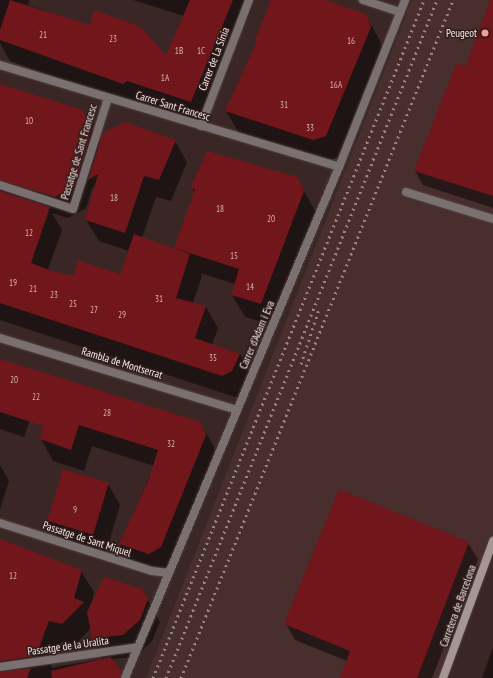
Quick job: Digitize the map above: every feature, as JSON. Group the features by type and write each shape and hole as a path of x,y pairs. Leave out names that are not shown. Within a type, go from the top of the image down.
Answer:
{"main road":[{"name":"Carretera de Barcelona","path":"443,678 493,541"}],"street":[{"name":"Carrer de La Sínia","path":"201,126 249,0"},
{"path":"363,0 400,12"},
{"name":"Carrer d'Adam i Eva","path":"125,678 339,167 405,0"},
{"name":"Carrer Sant Francesc","path":"0,65 339,167"},
{"name":"Passatge de Sant Francesc","path":"0,185 73,209 108,98"},
{"path":"406,192 493,219"},
{"name":"Rambla de Montserrat","path":"0,338 237,410"},
{"name":"Passatge de Sant Miquel","path":"0,523 152,571 169,573"},
{"name":"Passatge de la Uralita","path":"0,667 138,647"}],"shaded area":[{"path":"412,0 493,0 493,541 444,678 146,678"}],"building":[{"path":"10,0 90,25 94,10 141,27 166,55 190,0 233,0 191,102 127,81 123,84 0,40 0,30"},
{"path":"271,0 326,0 366,14 371,27 326,136 313,140 225,111 257,41 255,40"},
{"path":"490,0 493,0 493,196 414,171 456,64 466,66"},
{"path":"0,84 83,110 92,129 74,187 55,197 0,180"},
{"path":"125,122 176,140 159,180 144,176 125,233 85,220 98,174 88,180 103,133"},
{"path":"207,151 298,177 304,191 261,304 231,295 239,269 174,248 195,189 190,188"},
{"path":"0,191 50,207 31,263 50,270 73,276 78,260 120,274 134,234 190,254 176,298 206,306 195,338 240,354 232,371 222,376 0,303"},
{"path":"0,359 201,422 206,435 161,547 149,554 119,544 148,481 158,450 79,425 71,450 40,439 43,426 0,412"},
{"path":"63,469 109,483 93,535 47,521"},
{"path":"339,489 469,542 417,678 340,678 350,651 284,624"},
{"path":"0,539 82,570 74,598 84,602 62,624 49,621 36,656 0,661"},
{"path":"104,577 142,589 148,599 140,620 123,635 95,638 102,647 94,648 87,612"},
{"path":"110,657 122,671 120,678 52,678 51,671"},
{"path":"31,668 27,678 0,678 0,672"}],"railway":[{"path":"153,678 424,0"},
{"path":"166,678 437,0"},
{"path":"181,678 453,0"},
{"path":"301,364 319,309"}],"place":[{"name":"Peugeot","path":"485,33"}]}
